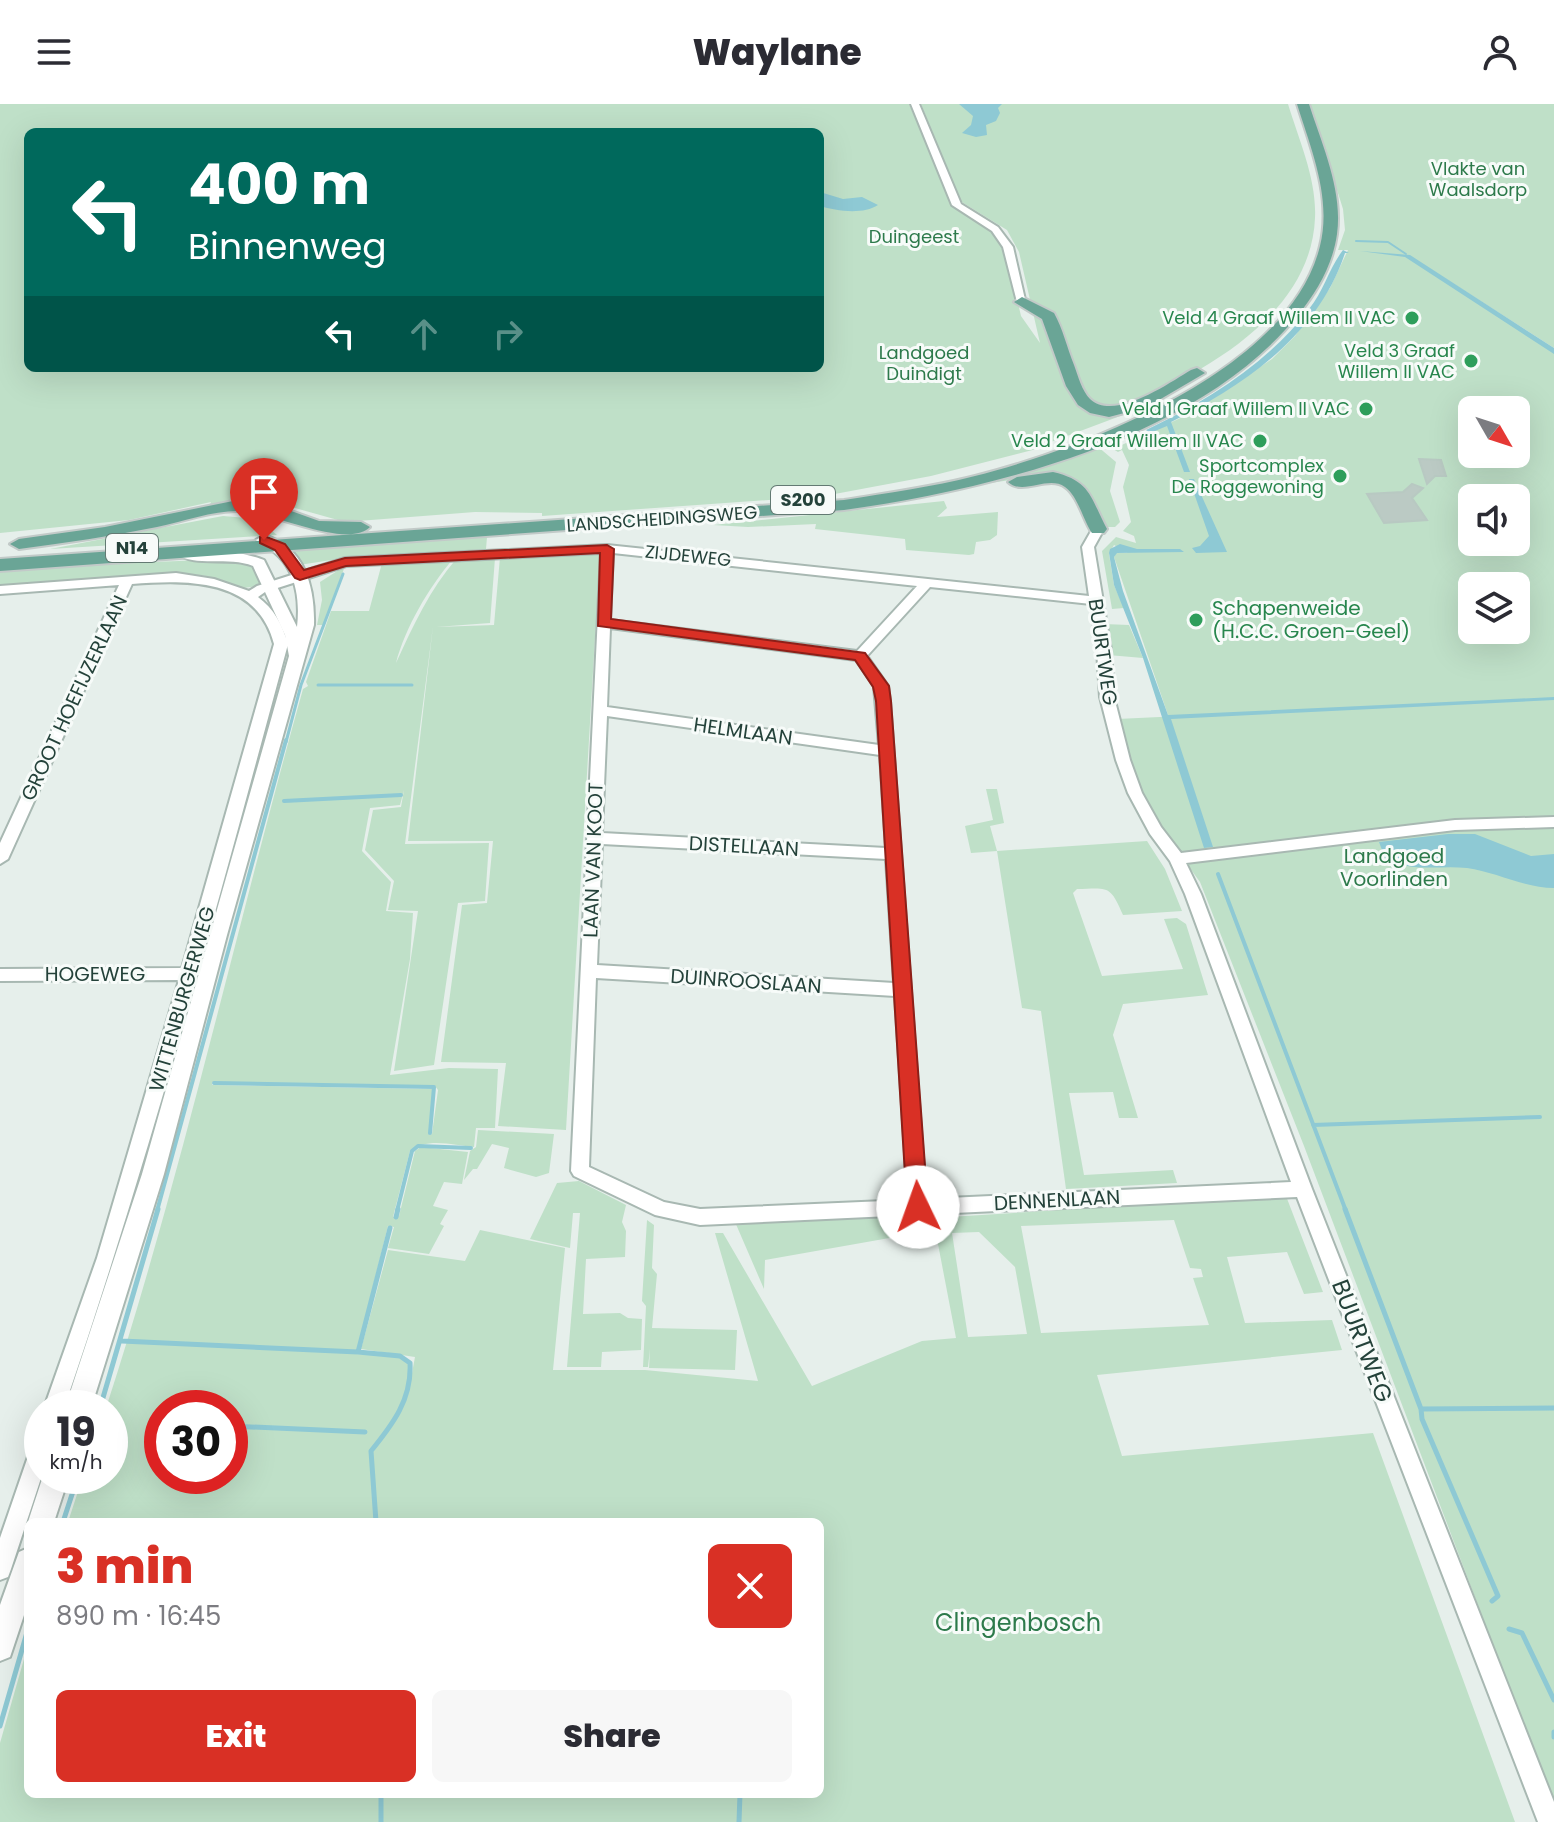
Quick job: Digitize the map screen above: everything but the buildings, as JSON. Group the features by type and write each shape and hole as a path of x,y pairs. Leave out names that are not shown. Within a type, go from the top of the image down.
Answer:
{"main road":[{"name":"LANDSCHEIDINGSWEG","path":"0,565 183,553 430,529 487,529 832,497 962,476 1063,445 1164,401 1222,364 1264,328 1286,304 1311,260 1318,235 1319,198 1293,104"},
{"name":"LANDSCHEIDINGSWEG","path":"0,556 284,543 834,506 920,493 1020,469 1130,428 1208,385 1246,359 1276,332 1312,285 1323,262 1329,237 1330,199 1303,104"},
{"path":"1022,302 1049,316 1082,401 1100,410 1111,413 1132,408 1199,372 1222,364"},
{"path":"920,493 1059,478 1077,488 1098,529"},
{"name":"N14","path":"9,545 105,532 238,505 263,507 323,526 430,529"},
{"name":"N14","path":"9,545 120,536 235,512 266,518 284,543"}],"street":[{"path":"915,104 957,205 995,229 1008,247 1022,302"},
{"name":"BUURTWEG","path":"1098,529 1088,547 1107,697 1123,760 1135,793 1177,859 1193,894 1303,1189 1550,1822"},
{"name":"WITTENBURGERWEG","path":"84,1390 153,1174 306,625 305,590 284,543"},
{"name":"ZIJDEWEG","path":"250,596 300,575 345,562 607,549 672,553 1096,601"},
{"name":"LAAN VAN KOOT","path":"580,1171 607,549"},
{"name":"WITTENBURGERWEG","path":"183,553 200,557 250,559 262,566 293,635 294,660"},
{"path":"1,593 128,580 196,578 250,596"},
{"name":"GROOT HOEFIJZERLAAN","path":"0,859 128,580"},
{"path":"860,656 926,584"},
{"name":"WITTENBURGERWEG","path":"60,1390 106,1258 280,655 279,629 250,596"},
{"path":"603,623 860,656 881,686 918,1207"},
{"name":"HELMLAAN","path":"599,710 887,751"},
{"path":"1177,859 1455,825 1554,822"},
{"name":"DISTELLAAN","path":"594,838 894,854"},
{"name":"DUINROOSLAAN","path":"588,971 904,990"},
{"name":"HOGEWEG","path":"0,975 189,974"},
{"name":"DENNENLAAN","path":"580,1171 661,1209 700,1217 1303,1189"},
{"path":"0,1647 8,1560 28,1494"},
{"path":"42,1518 50,1494"}],"green space":[{"name":"Landgoed Duindigt","path":"0,104 909,104 954,206 995,233 1009,265 1021,316 1040,343 1019,252 1007,230 960,201 921,104 1288,104 1306,160 1315,204 1309,253 1294,284 1273,312 1247,337 1217,359 1123,407 1131,412 1051,442 1052,445 931,476 824,496 542,516 542,513 475,512 345,522 295,508 209,507 211,502 129,520 0,533"},
{"path":"1310,104 1554,104 1554,348 1407,254 1554,350 1554,1806 1304,1146 1200,882 1151,815 1134,780 1117,719 1181,716 1168,715 1114,557 1116,553 1128,553 1114,545 1109,554 1114,585 1124,608 1112,609 1102,551 1116,537 1136,543 1134,536 1123,531 1131,522 1123,487 1129,465 1122,450 1118,452 1113,449 1187,415 1272,359 1295,336 1330,288 1348,250 1338,250 1345,230 1343,209"},
{"path":"1097,446 1116,462 1110,491 1120,522 1115,527 1102,527 1082,488 1048,474 965,487"},
{"path":"944,501 947,508 937,517 998,512 997,535 990,540 976,542 974,554 969,555 906,550 905,539 815,529 816,524 713,525"},
{"path":"223,516 258,519 277,535 50,549"},
{"path":"487,537 486,549 351,557 299,565 288,550"},
{"name":"Clingenbosch","path":"600,553 566,1130 498,1126 506,1063 441,1062 462,905 487,903 493,841 408,841 433,626 405,844 489,843 485,901 458,903 434,1065 394,1071 418,911 388,910 394,881 365,850 373,810 401,807 404,790 400,805 370,808 362,851 391,882 386,911 413,913 410,959 390,1075 449,1068 498,1069 495,1128 476,1128 474,1147 432,1143 424,1144 410,1151 393,1217 399,1216 415,1151 421,1147 468,1152 462,1184 444,1182 433,1206 448,1210 440,1224 444,1226 429,1254 388,1248 394,1227 388,1226 356,1354 400,1356 410,1363 412,1373 415,1357 361,1349 388,1250 465,1261 480,1230 565,1248 553,1370 645,1370 758,1381 715,1233 723,1233 812,1386 922,1341 956,1338 933,1218 1286,1196 1323,1292 1304,1294 1287,1252 1227,1257 1245,1323 1332,1320 1342,1350 1097,1375 1122,1456 1373,1433 1515,1822 0,1822 0,1743 24,1659 24,1798 824,1798 824,1518 69,1518 77,1494 128,1494 128,1390 112,1390 185,1139 303,689 308,686 306,682 331,611 369,611 382,563 453,559 419,608 396,663 430,595 457,558 495,558 490,623 436,627 494,625 500,557","holes":["212,1082 435,1086 438,1090 432,1134 429,1135 433,1089 212,1085","1174,1220 1190,1268 1201,1269 1203,1277 1193,1278 1209,1325 1041,1333 1021,1226","979,1232 1015,1267 1027,1334 968,1337 952,1233"]},
{"path":"230,559 254,563 263,582 244,588 206,576 182,573 0,586 0,568"},
{"path":"345,566 323,625 317,625 322,600 320,582"},
{"path":"1104,624 1129,625 1143,658 1108,655"},
{"path":"986,789 997,789 1004,823 990,826 997,851 971,853 965,826 993,820"},
{"path":"1147,841 1165,869 1182,911 1123,915 1115,898 1107,890 1077,889 1073,893 1102,976 1183,969 1164,919 1177,918 1186,924 1208,995 1123,1004 1113,1035 1138,1118 1119,1118 1113,1092 1069,1093 1084,1175 1173,1170 1177,1183 1066,1189 1041,1011 1022,1008 997,851"},
{"path":"478,1130 554,1134 549,1173 536,1177 504,1168 509,1148 492,1144 477,1169 473,1169 464,1180 470,1151 476,1147"},
{"path":"579,1181 626,1205 622,1222 626,1231 625,1257 586,1259 583,1314 620,1313 628,1318 642,1319 641,1350 602,1352 601,1367 567,1367 580,1213 573,1213 570,1248 530,1239 557,1183"},
{"path":"910,1214 912,1234 765,1260 764,1289 735,1222"},
{"path":"647,1220 654,1225 652,1268 657,1274 652,1328 737,1330 735,1370 649,1368 650,1349 648,1367 643,1367 646,1306 642,1301"}],"water":[{"path":"959,104 1002,104 998,108 1000,113 996,121 986,125 987,135 976,137 962,133 971,125 973,116"},
{"path":"824,193 843,199 862,197 878,205 857,211 826,208"},
{"path":"1343,250 1349,253 1345,253 1333,282 1298,333 1226,392 1171,422 1190,472 1184,472 1167,426 1150,433 1146,430 1214,393 1275,347 1314,302"},
{"path":"1360,251 1410,255 1554,348 1554,354 1405,257"},
{"path":"1189,479 1194,479 1227,552 1196,553 1192,548 1200,546 1209,536"},
{"path":"1120,544 1137,549 1180,549 1184,552 1117,553 1114,557 1123,591 1168,715 1554,697 1554,700 1171,719 1213,847 1204,848 1143,658 1114,585 1109,553 1110,549"},
{"path":"1475,834 1531,856 1554,854 1554,888 1467,868 1425,868 1395,863 1385,858 1379,842"}],"waterway":[{"path":"1356,241 1388,242 1406,254"},
{"path":"286,742 301,685 343,574"},
{"path":"318,685 412,685"},
{"path":"157,1211 286,740"},
{"path":"284,801 401,795"},
{"path":"1218,874 1313,1125"},
{"path":"214,1083 434,1087 430,1133"},
{"path":"1313,1125 1540,1117"},
{"path":"1313,1125 1346,1211"},
{"path":"397,1211 412,1151 418,1146 471,1148"},
{"path":"105,1390 158,1209"},
{"path":"396,1217 398,1209"},
{"path":"1345,1209 1421,1409"},
{"path":"358,1352 390,1228"},
{"path":"122,1341 358,1352"},
{"path":"358,1352 400,1356 410,1363 404,1400 394,1421 371,1451 376,1518"},
{"path":"1421,1409 1554,1408"},
{"path":"1421,1409 1422,1419 1498,1596 1492,1601"},
{"path":"248,1427 365,1432"},
{"path":"64,1518 72,1494"},
{"path":"1509,1629 1522,1633 1554,1700"},
{"path":"0,1726 24,1643"},
{"path":"1554,1732 1554,1737"},
{"path":"381,1798 381,1822"},
{"path":"739,1822 740,1798"}],"place":[{"name":"Veld 4 Graaf Willem II VAC","path":"1412,318"},
{"name":"Veld 3 Graaf Willem II VAC","path":"1471,361"},
{"name":"Veld 1 Graaf Willem II VAC","path":"1366,409"},
{"name":"Veld 2 Graaf Willem II VAC","path":"1260,441"},
{"name":"Sportcomplex De Roggewoning","path":"1340,476"},
{"name":"Schapenweide (H.C.C. Groen-Geel)","path":"1196,620"}],"route":[{"path":"264,540 280,547 300,575 345,562 607,549 603,623 860,656 881,686 883,701 918,1207"}],"park label":[{"name":"Vlakte van Waalsdorp","path":"1478,179"},
{"name":"Duingeest","path":"914,237"},
{"name":"Landgoed Voorlinden","path":"1394,868"}]}
